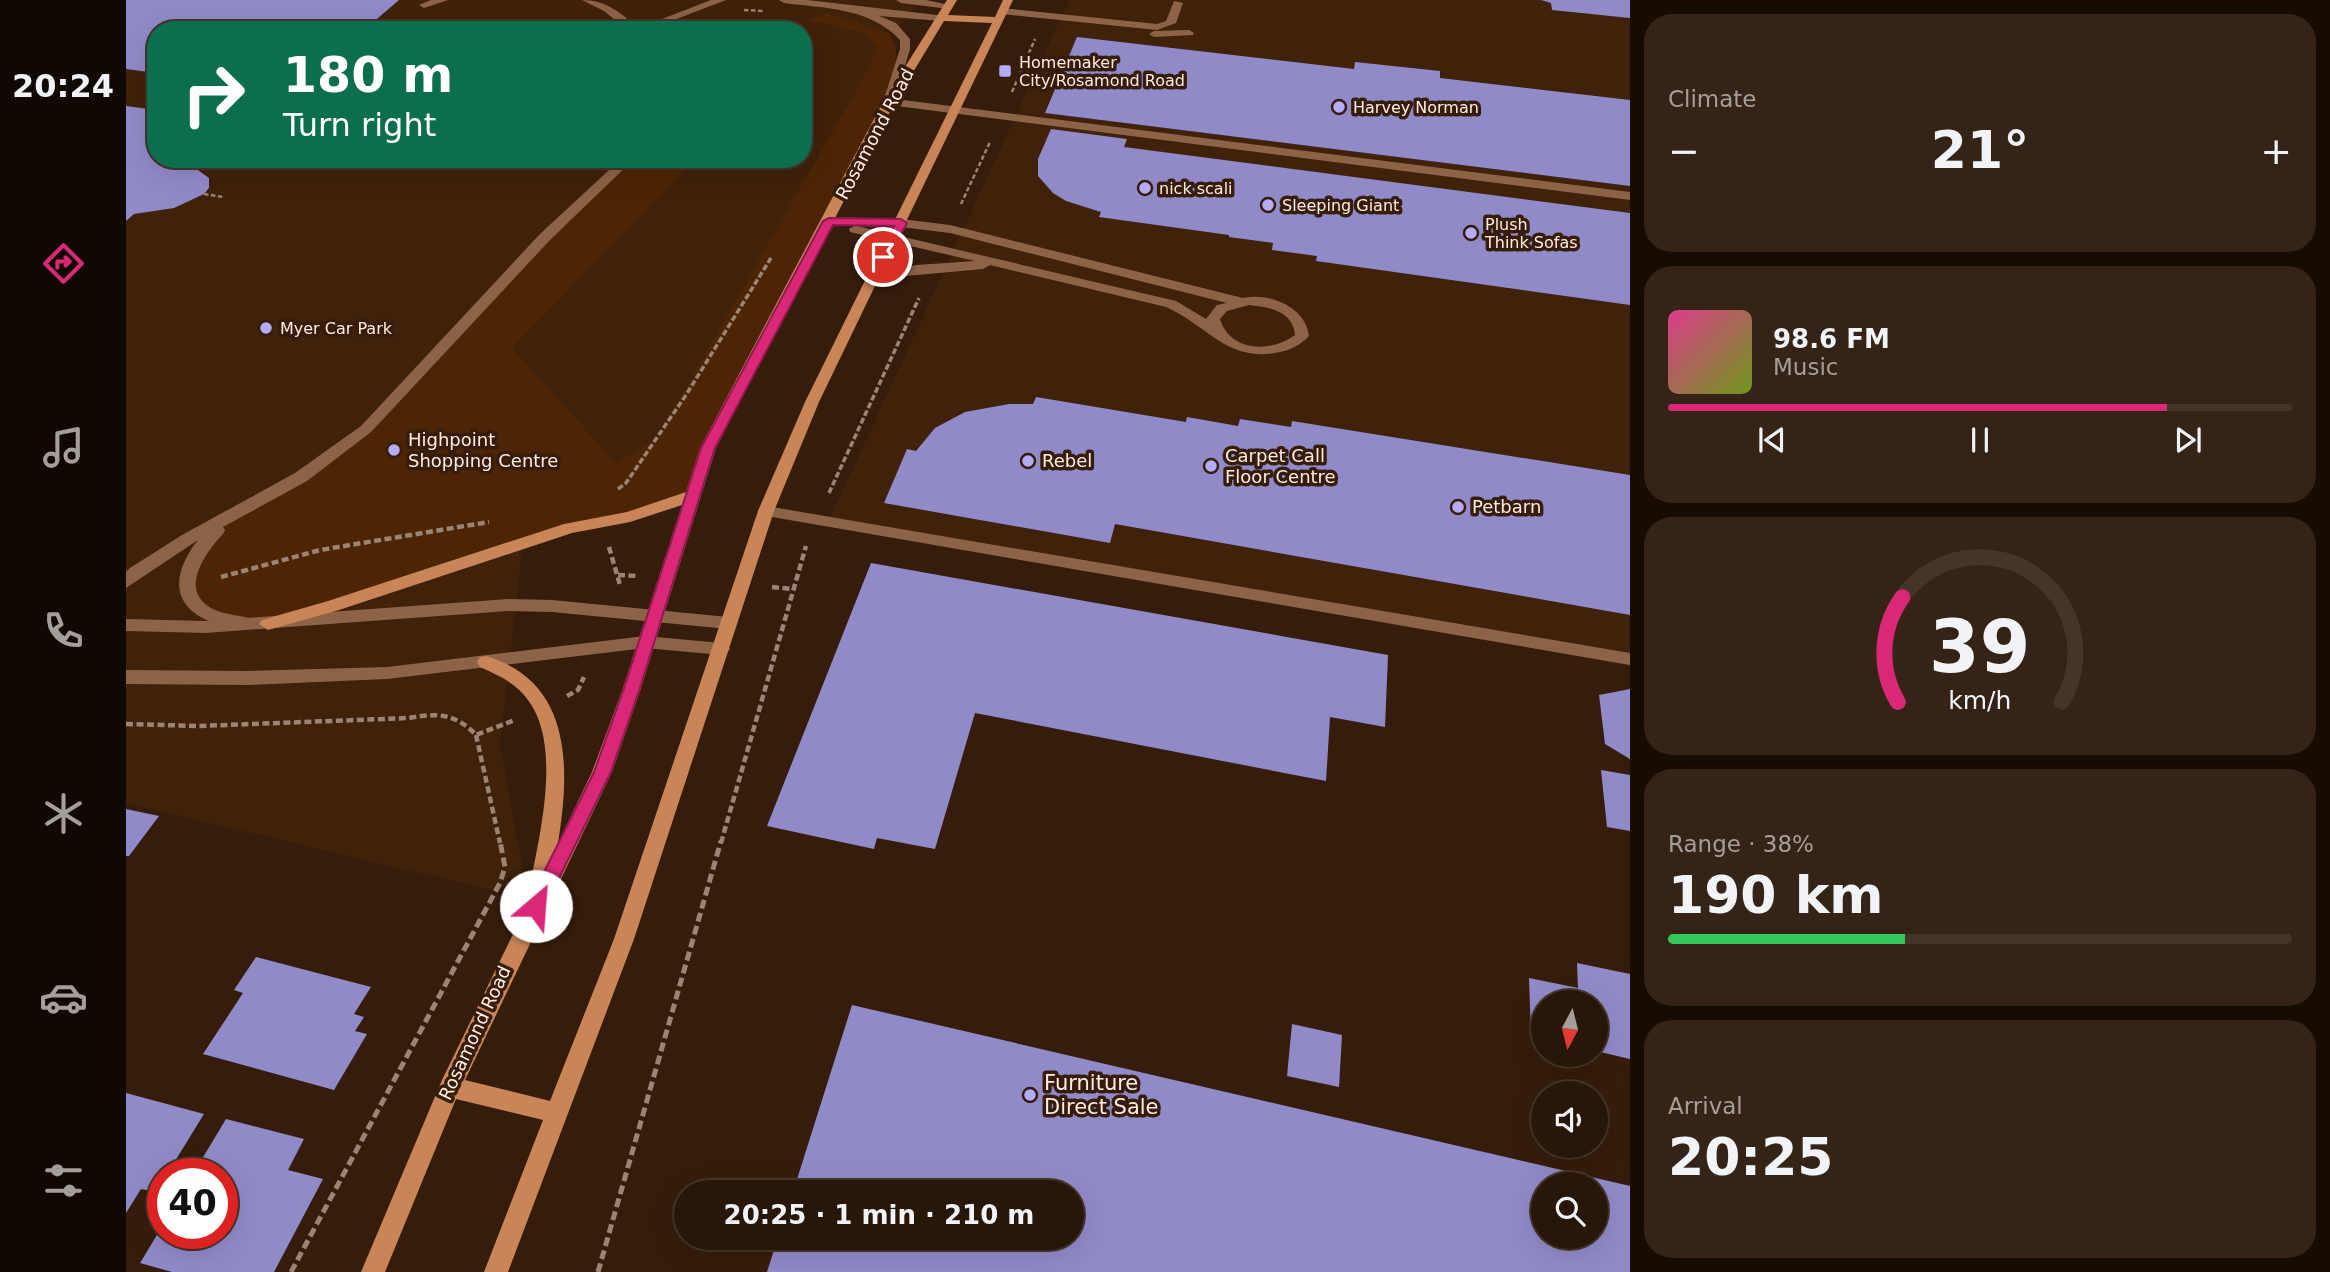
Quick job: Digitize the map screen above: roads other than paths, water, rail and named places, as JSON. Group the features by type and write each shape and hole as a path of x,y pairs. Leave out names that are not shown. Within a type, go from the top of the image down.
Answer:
{"street":[{"path":"424,5 443,0"},
{"path":"587,0 608,9 623,21"},
{"path":"662,21 721,0"},
{"path":"784,0 942,18 1000,15 1157,27 1171,23 1178,3"},
{"path":"901,0 950,3 1000,15 1117,32 1160,35 1189,33"},
{"path":"496,1272 624,939 766,511 813,402 873,275 897,231 1008,0"},
{"name":"Rosamond Road","path":"373,1272 450,1087 602,772 631,691 708,448 889,102 950,3"},
{"path":"654,21 671,5"},
{"path":"856,9 892,25 905,39 905,49 889,102 1630,196"},
{"path":"126,582 136,572 188,539 302,477 366,429 545,237 618,168"},
{"path":"829,221 897,231 1171,304 1187,311 1230,343 1257,351 1285,348 1302,336 1303,328 1299,319 1290,312 1263,302 1241,302 1231,304 1216,313 1213,319 1216,332"},
{"path":"897,231 950,229 1241,302"},
{"path":"873,275 993,265 1036,270"},
{"path":"257,502 219,528 201,545 190,565 186,583 190,600 202,613 232,622 268,624 333,606 570,528 630,517 691,496"},
{"path":"766,511 1630,659"},
{"path":"126,625 206,627 268,624 508,605 552,606 728,623"},
{"path":"126,677 387,673 645,642 721,649"},
{"path":"486,662 516,677 532,692 543,708 553,738 556,772 553,816 536,906"},
{"path":"450,1087 557,1113"}],"place":[{"name":"Homemaker City/Rosamond Road","path":"1005,71"},
{"name":"Harvey Norman","path":"1339,107"},
{"name":"nick scali","path":"1145,188"},
{"name":"Sleeping Giant","path":"1268,205"},
{"name":"Plush Think Sofas","path":"1471,233"},
{"name":"Myer Car Park","path":"266,328"},
{"name":"Highpoint Shopping Centre","path":"394,450"},
{"name":"Rebel","path":"1028,461"},
{"name":"Carpet Call Floor Centre","path":"1211,466"},
{"name":"Petbarn","path":"1458,507"},
{"name":"Furniture Direct Sale","path":"1030,1095"}]}
